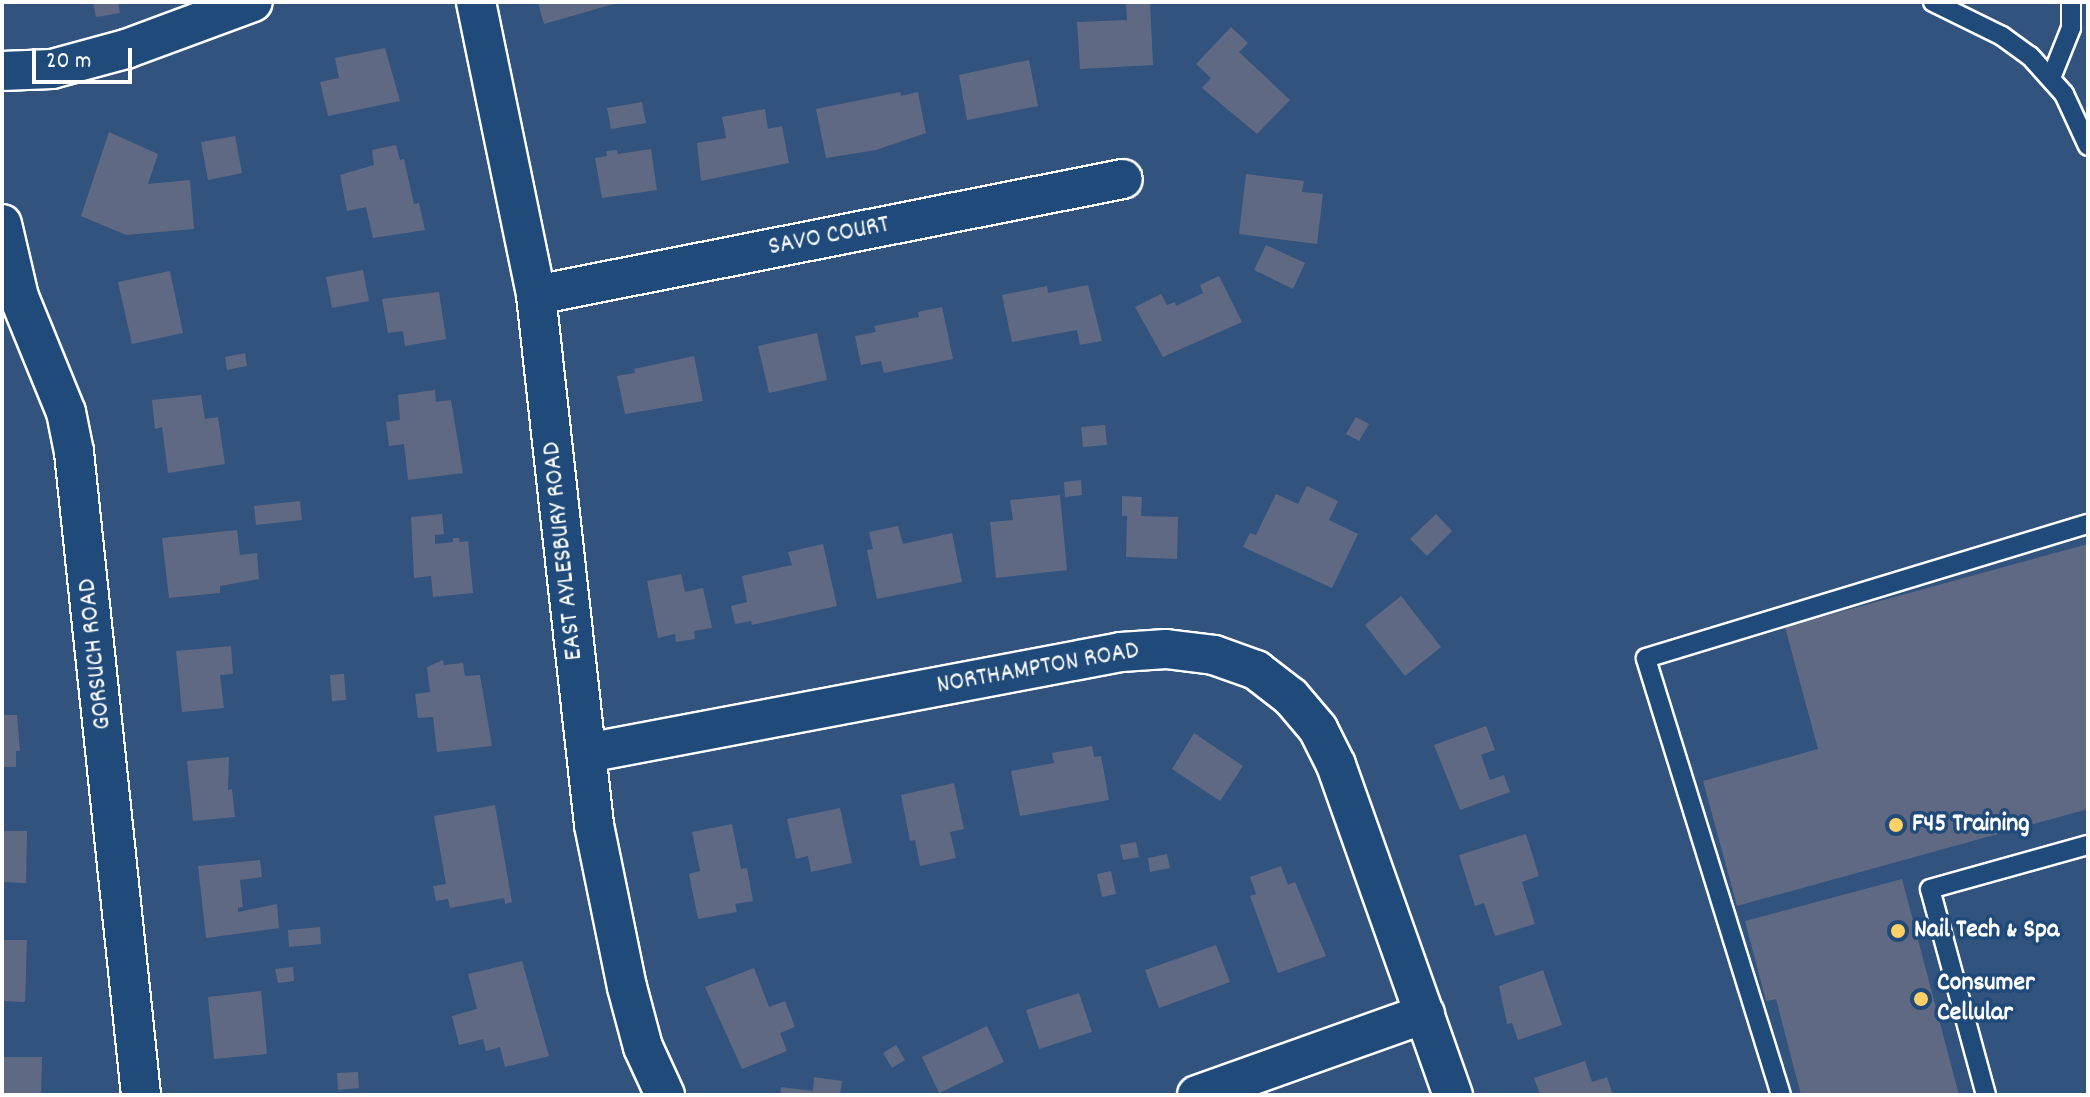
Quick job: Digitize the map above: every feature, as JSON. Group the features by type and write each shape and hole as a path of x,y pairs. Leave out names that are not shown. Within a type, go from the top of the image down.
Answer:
{"street":[{"path":"2,71 52,69 126,49 253,2"},
{"name":"EAST AYLESBURY ROAD","path":"476,2 536,295 594,825 627,987 643,1047 665,1095"},
{"name":"SAVO COURT","path":"536,295 1123,179"},
{"name":"GORSUCH ROAD","path":"2,224 19,297 66,412 74,452 141,1095"},
{"name":"NORTHAMPTON ROAD","path":"587,753 1121,652 1166,649 1214,655 1256,670 1291,697 1318,729 1336,765 1453,1095"},
{"path":"1197,1095 1425,1014"}],"lane":[{"path":"1933,2 2002,36 2051,78 2077,116 2088,146"},
{"path":"2051,78 2071,28 2071,2"},
{"path":"1781,1095 1646,658 2088,524"},
{"path":"1986,1095 1930,889 2088,845"}],"building":[{"path":"93,2 118,2 120,13 96,17"},
{"path":"538,2 616,2 617,3 544,24"},
{"path":"1126,2 1150,2 1153,65 1080,69 1077,22 1127,20"},
{"path":"1231,27 1248,43 1239,52 1290,100 1257,134 1202,88 1211,78 1196,64"},
{"path":"385,48 400,101 328,116 320,82 339,78 335,58"},
{"path":"1029,60 1038,106 967,120 959,75"},
{"path":"900,92 901,96 918,92 926,133 876,150 826,158 816,109"},
{"path":"642,102 646,123 611,129 607,108"},
{"path":"765,109 768,129 782,126 789,163 701,181 697,143 726,138 722,117"},
{"path":"109,132 158,154 148,184 190,180 194,229 126,235 81,216"},
{"path":"235,136 242,173 208,180 201,142"},
{"path":"396,145 400,160 404,159 414,204 419,203 425,230 373,238 366,207 347,211 340,175 374,165 372,150"},
{"path":"651,149 657,190 602,198 595,158 607,156 606,151 617,150 618,154"},
{"path":"1246,174 1304,181 1302,192 1323,194 1317,244 1239,234"},
{"path":"1266,245 1305,263 1293,289 1254,270"},
{"path":"363,270 369,301 332,308 326,277"},
{"path":"170,271 183,333 132,344 118,282"},
{"path":"1219,276 1242,322 1163,357 1135,307 1161,294 1167,305 1175,302 1176,306 1203,293 1200,285"},
{"path":"1088,285 1102,341 1080,345 1077,330 1012,342 1002,295 1047,286 1048,293"},
{"path":"439,292 446,339 405,346 403,331 388,333 382,299"},
{"path":"942,307 953,359 884,373 881,361 861,365 855,336 876,332 874,326 919,317 918,312"},
{"path":"817,333 827,380 769,393 758,346"},
{"path":"245,353 247,366 227,370 225,357"},
{"path":"694,356 703,401 625,414 617,376 635,373 634,369"},
{"path":"435,390 436,402 451,400 463,473 408,480 404,444 389,446 386,422 400,420 398,395"},
{"path":"201,395 205,419 218,417 225,464 168,473 162,427 155,429 152,400"},
{"path":"1356,417 1369,424 1359,441 1346,434"},
{"path":"1105,425 1107,445 1083,447 1081,427"},
{"path":"1081,480 1082,495 1065,497 1064,482"},
{"path":"1307,486 1338,501 1329,520 1358,534 1332,588 1243,547 1250,533 1256,535 1276,494 1298,504"},
{"path":"1060,495 1067,570 996,578 990,522 1013,520 1010,500"},
{"path":"1122,496 1142,497 1141,516 1178,517 1177,559 1126,557 1127,516 1122,516"},
{"path":"300,501 302,520 256,525 254,506"},
{"path":"442,514 444,534 435,535 435,544 453,542 453,538 459,538 460,542 468,541 473,593 433,597 431,576 414,578 411,517"},
{"path":"1436,514 1452,531 1427,556 1410,539"},
{"path":"898,526 903,544 952,533 962,582 877,599 867,550 873,549 869,532"},
{"path":"237,530 240,555 257,553 259,579 220,586 220,593 169,598 162,538"},
{"path":"823,544 837,606 752,625 751,621 735,624 731,606 747,602 742,576 792,565 788,552"},
{"path":"2088,544 2088,809 1737,906 1703,781 1818,749 1785,627"},
{"path":"681,574 685,592 703,588 712,628 694,631 695,639 676,642 675,634 658,638 647,581"},
{"path":"1401,596 1441,647 1405,676 1365,625"},
{"path":"231,646 233,674 220,675 224,708 182,712 176,651"},
{"path":"443,660 444,665 463,663 465,676 480,675 492,746 437,752 433,717 418,718 415,694 430,692 427,667"},
{"path":"344,674 346,700 332,701 330,675"},
{"path":"2,715 17,715 20,751 16,751 16,767 2,767"},
{"path":"1486,726 1495,750 1481,755 1490,780 1504,775 1510,792 1460,810 1434,745"},
{"path":"1194,733 1243,766 1220,801 1172,769"},
{"path":"1092,746 1094,757 1101,756 1109,800 1020,816 1011,771 1054,763 1052,753"},
{"path":"229,757 228,790 232,789 235,817 193,821 187,761"},
{"path":"954,783 964,829 950,832 956,858 920,866 915,840 910,841 901,795"},
{"path":"495,805 512,902 505,904 504,898 450,908 448,899 436,901 433,886 446,884 434,816"},
{"path":"840,808 852,863 811,872 808,856 796,859 787,819"},
{"path":"732,824 741,869 747,868 753,901 735,904 737,912 698,919 689,874 700,871 692,832"},
{"path":"2,831 27,831 26,883 2,882"},
{"path":"1526,834 1539,876 1522,882 1535,924 1495,936 1484,903 1475,906 1459,855"},
{"path":"1136,842 1139,857 1123,860 1120,845"},
{"path":"1167,854 1170,868 1150,872 1148,858"},
{"path":"260,860 262,877 240,880 243,907 238,908 238,912 277,904 279,928 206,938 198,866"},
{"path":"1281,866 1288,885 1295,882 1326,956 1278,973 1250,896 1256,894 1250,877"},
{"path":"1111,871 1116,894 1102,897 1097,874"},
{"path":"1902,879 1959,1095 1801,1095 1776,999 1766,1001 1745,921"},
{"path":"320,927 321,944 289,947 288,930"},
{"path":"2,940 27,940 25,1002 2,1001"},
{"path":"1216,945 1230,982 1159,1008 1145,970"},
{"path":"522,961 549,1056 505,1067 500,1047 486,1051 483,1039 459,1045 452,1016 477,1009 468,974"},
{"path":"293,967 294,981 278,983 275,969"},
{"path":"754,968 769,1007 785,1001 795,1027 780,1033 787,1051 742,1069 705,987"},
{"path":"1543,970 1562,1025 1518,1040 1512,1023 1507,1024 1499,986"},
{"path":"261,991 267,1054 214,1059 208,997"},
{"path":"1079,993 1092,1032 1039,1049 1026,1010"},
{"path":"987,1026 1004,1062 939,1093 922,1057"},
{"path":"896,1045 905,1060 892,1068 883,1053"},
{"path":"2,1057 42,1057 41,1095 2,1095"},
{"path":"1585,1061 1592,1082 1607,1077 1613,1095 1540,1095 1534,1078"},
{"path":"358,1072 359,1088 338,1090 337,1073"},
{"path":"814,1077 842,1081 840,1095 780,1095 781,1087 813,1091"}],"place":[{"name":"F45 Training","path":"1896,825"},
{"name":"Nail Tech & Spa","path":"1898,931"},
{"name":"Consumer Cellular","path":"1921,999"}]}
